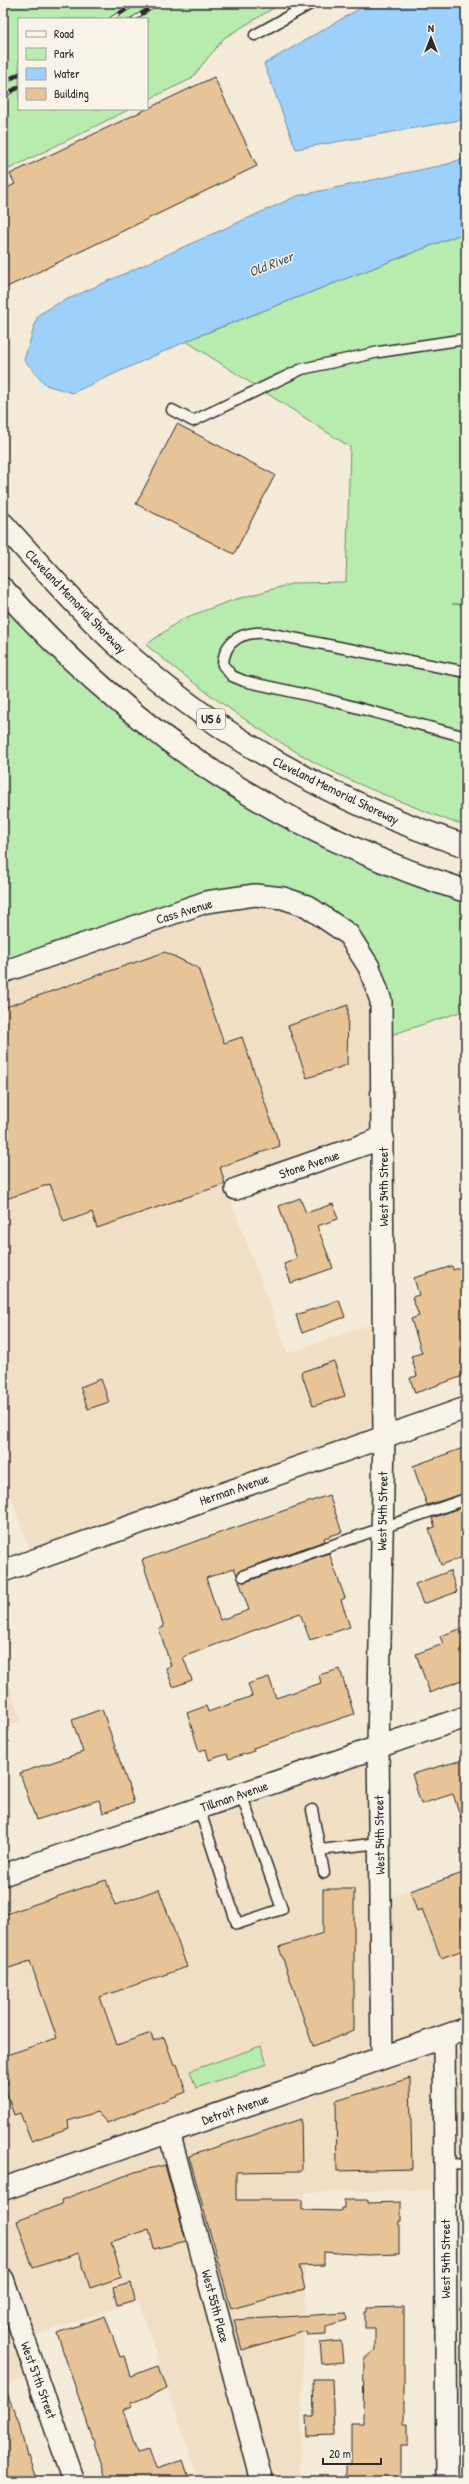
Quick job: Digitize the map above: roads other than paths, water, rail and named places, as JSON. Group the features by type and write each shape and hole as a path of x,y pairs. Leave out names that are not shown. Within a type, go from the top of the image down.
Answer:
{"main road":[{"name":"Cleveland Memorial Shoreway","path":"3,524 64,593 114,642 166,686 222,728 282,765 344,798 408,826 466,846"},
{"path":"3,588 47,637 102,688 186,755 263,804 315,831 387,862 466,891"},
{"name":"Detroit Avenue","path":"3,2189 466,2030"}],"street":[{"name":"Cass Avenue","path":"3,972 206,902 254,895 283,898 307,906 348,934 370,967"},
{"name":"West 54th Street","path":"370,967 381,1001 383,1138 384,1436 378,1747 382,2058"},
{"name":"Stone Avenue","path":"236,1189 383,1138"},
{"name":"Herman Avenue","path":"3,1571 466,1408"},
{"name":"Tillman Avenue","path":"3,1876 466,1717"},
{"name":"West 54th Street","path":"444,2037 447,2481"},
{"name":"West 55th Place","path":"169,2132 262,2481"},
{"name":"West 57th Street","path":"3,2279 74,2481"}],"lane":[{"path":"256,35 312,3"},
{"path":"172,410 193,421 302,369 379,352 466,339"},
{"path":"466,672 267,633 253,632 241,635 232,642 223,658 222,665 232,676 244,681 318,697 466,737"},
{"path":"243,1576 466,1499"},
{"path":"199,1808 237,1924 282,1909 241,1794"},
{"path":"312,1810 324,1872"},
{"path":"320,1850 379,1842"},
{"path":"444,2165 466,2164"}],"water":[{"path":"369,3 466,3 466,119 296,149 264,64"},
{"name":"Old River","path":"466,157 466,232 198,336 72,393 46,385 24,360 38,315 57,304 297,196 448,164"}],"railway":[{"path":"113,18 136,3"},
{"path":"135,18 159,3"},
{"path":"3,83 18,75"},
{"path":"3,96 18,88"}]}
